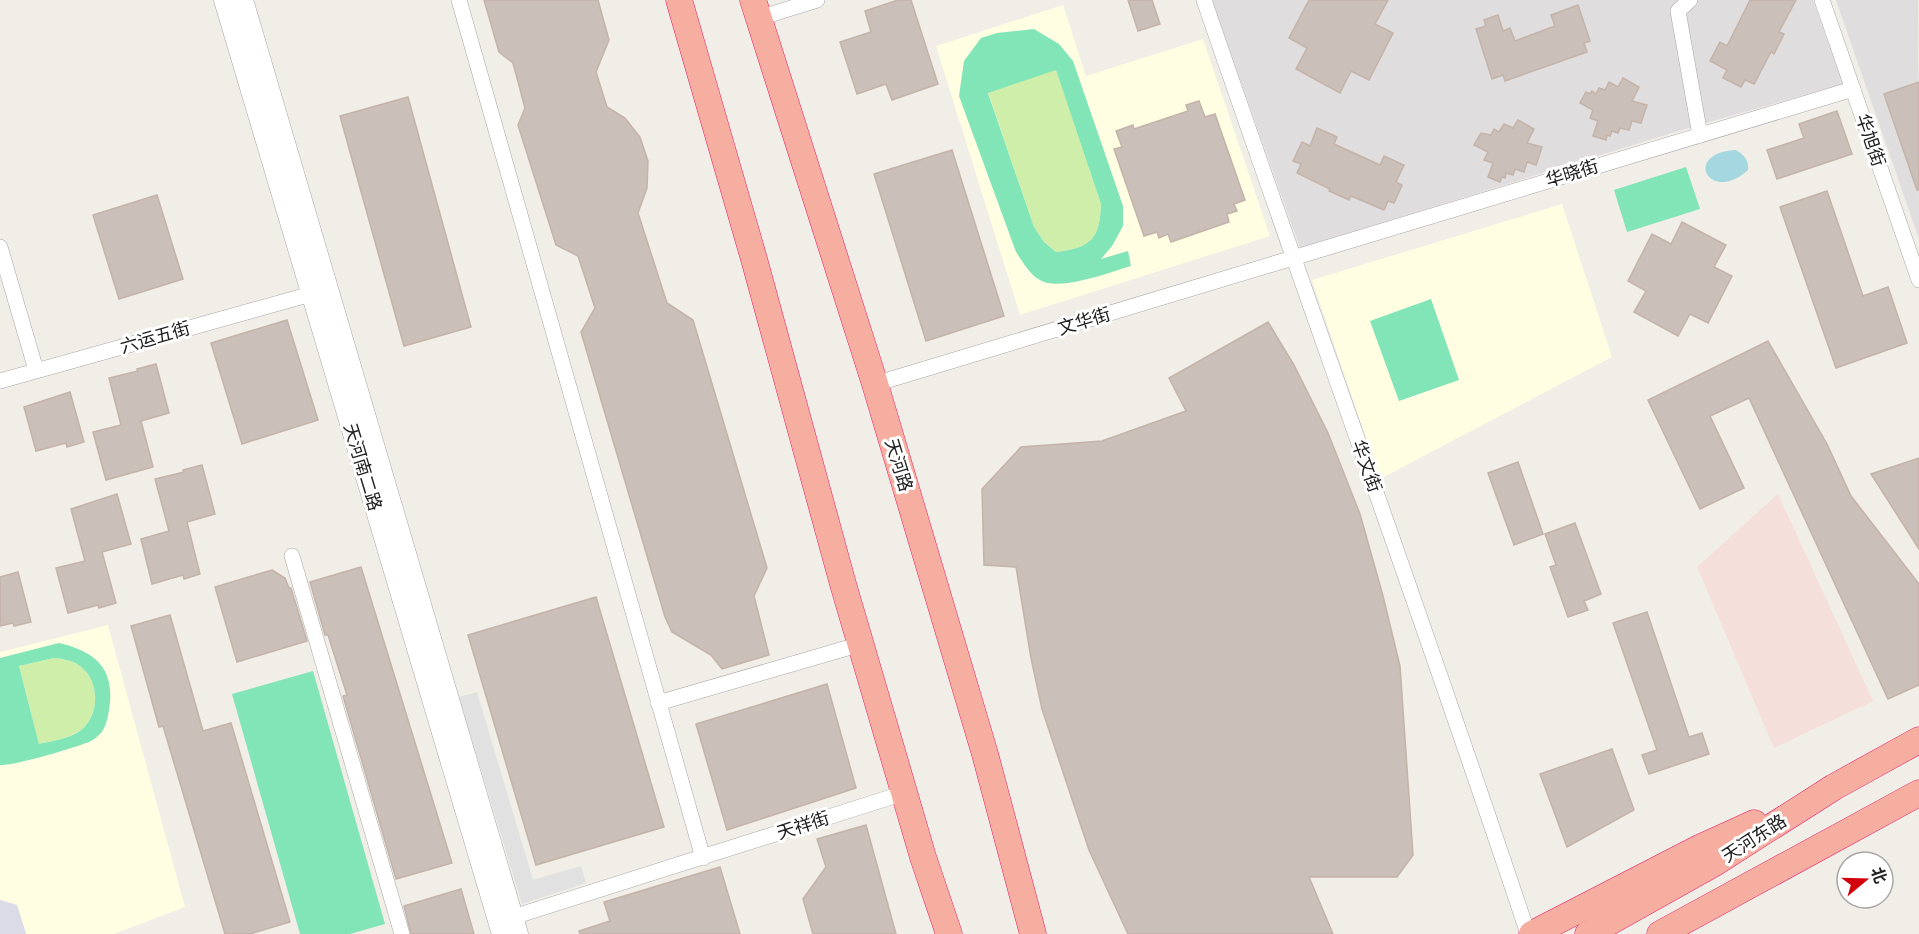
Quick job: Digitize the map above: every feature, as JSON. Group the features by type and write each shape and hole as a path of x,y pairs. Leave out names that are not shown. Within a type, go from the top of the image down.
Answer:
{"highway":[{"path":"679,0 904,793 949,934"},
{"name":"天河路","path":"756,9 875,384 988,766 1033,934"},
{"name":"天河东路","path":"1588,934 1713,864 1834,787 1919,740"},
{"path":"1530,934 1699,848 1834,787"},
{"name":"天河东路","path":"1660,934 1919,793"},
{"path":"1698,934 1743,902 1785,867"}],"street":[{"name":"天河南二路","path":"224,0 311,294 508,927"},
{"name":"天河南二路","path":"243,0 508,927"},
{"path":"459,0 703,858"},
{"path":"756,9 817,0"},
{"name":"华文街","path":"1204,0 1530,934"},
{"path":"1690,0 1678,11 1700,135"},
{"name":"华旭街","path":"1822,0 1919,280"},
{"name":"华晓街","path":"1292,257 1853,89"},
{"path":"0,247 36,370"},
{"name":"文华街","path":"875,384 1292,257"},
{"name":"六运五街","path":"0,381 311,294"},
{"path":"292,556 402,934"},
{"path":"658,703 861,644"},
{"name":"天祥街","path":"508,927 703,858 904,793"}],"shaded area":[{"path":"1212,0 1813,0 1843,84 1685,129 1300,248"},
{"path":"1836,0 1918,0 1919,239"},
{"path":"1063,5 1086,76 1203,39 1270,236 1020,315 936,46"},
{"path":"1562,204 1612,357 1380,479 1312,280"},
{"path":"1778,494 1873,701 1774,748 1697,567"},
{"path":"108,625 185,907 114,934 26,934 17,905 0,900 0,652"},
{"path":"477,692 533,880 581,866 586,883 522,904 459,697"},
{"path":"0,900 17,905 26,934 0,934"}],"green space":[{"path":"1034,29 1059,44 1073,61 1123,206 1123,226 1112,246 1101,259 1128,251 1131,266 1085,280 1059,284 1049,283 1040,280 1026,268 1016,252 959,96 964,61 981,38 997,33","holes":["1056,70 1101,204 1096,234 1091,240 1078,248 1056,252 1044,242 1034,227 988,93"]},
{"path":"1056,69 1101,204 1096,234 1091,240 1078,248 1056,252 1044,242 1034,227 988,92"},
{"path":"1686,167 1700,209 1627,232 1614,190"},
{"path":"1431,299 1459,380 1399,401 1370,321"},
{"path":"59,643 91,656 104,670 110,689 108,714 101,733 90,742 68,749 0,765 0,658","holes":["54,658 74,662 86,672 94,686 94,710 86,725 77,733 39,744 19,666"]},
{"path":"54,658 74,662 86,672 94,686 94,710 86,725 76,733 39,744 19,666"},
{"path":"313,671 385,924 350,934 300,934 232,694"}],"water":[{"path":"1736,150 1748,163 1748,170 1734,179 1722,182 1713,180 1707,174 1706,167 1709,159 1719,153"}],"building":[{"path":"484,0 598,0 609,40 596,72 607,107 625,118 640,137 648,161 647,188 638,213 667,303 693,320 767,568 754,596 769,655 722,669 711,655 672,632 665,617 581,332 595,308 578,256 556,245 518,125 525,108 513,63 499,52"},
{"path":"898,0 911,0 938,84 892,100 886,84 857,94 840,42 871,32 865,11"},
{"path":"1128,0 1152,0 1160,24 1138,31"},
{"path":"1309,0 1388,0 1375,24 1393,33 1369,80 1351,71 1340,93 1296,69 1307,48 1289,38"},
{"path":"1750,0 1796,0 1779,32 1784,34 1774,54 1771,52 1754,84 1745,80 1741,87 1723,78 1727,70 1710,61 1720,42 1727,46"},
{"path":"1578,5 1590,41 1584,43 1587,52 1505,81 1503,75 1492,79 1476,29 1486,26 1484,20 1498,15 1503,31 1510,28 1515,41 1555,26 1551,15"},
{"path":"1623,78 1639,87 1632,101 1647,105 1641,123 1632,121 1629,130 1620,128 1618,133 1612,131 1610,136 1607,135 1606,140 1593,136 1598,121 1590,118 1593,110 1580,103 1586,92 1590,94 1592,91 1596,94 1599,88 1605,90 1609,82 1618,87"},
{"path":"1919,82 1919,190 1917,190 1884,94"},
{"path":"408,97 471,327 404,346 340,116"},
{"path":"1199,101 1205,117 1215,114 1245,200 1234,204 1237,211 1227,214 1229,222 1171,242 1168,234 1159,238 1157,232 1144,236 1114,149 1122,147 1116,131 1133,125 1134,129 1188,111 1186,105"},
{"path":"1837,111 1852,154 1777,179 1767,150 1804,138 1799,124"},
{"path":"1518,120 1534,129 1527,143 1542,147 1536,165 1527,162 1524,172 1515,169 1513,175 1506,173 1505,178 1502,177 1500,182 1488,177 1493,163 1484,160 1488,152 1474,145 1481,133 1491,135 1494,129 1499,132 1504,124 1513,128"},
{"path":"1317,128 1337,137 1334,144 1380,165 1384,156 1404,165 1396,182 1402,185 1394,203 1388,201 1384,210 1351,196 1349,200 1297,173 1301,164 1293,161 1302,142 1310,146"},
{"path":"952,150 1004,316 926,341 874,174"},
{"path":"1827,191 1863,296 1888,287 1907,343 1836,368 1780,207"},
{"path":"157,195 183,279 119,299 93,215"},
{"path":"1682,222 1726,245 1714,267 1732,276 1708,323 1690,314 1678,336 1634,312 1646,291 1628,281 1652,234 1671,244"},
{"path":"287,320 318,420 242,444 211,343"},
{"path":"1268,322 1294,365 1328,433 1360,514 1383,596 1400,666 1413,855 1397,877 1309,877 1333,934 1128,934 1089,850 1042,709 1016,567 984,565 982,489 1021,447 1102,441 1186,411 1169,378"},
{"path":"1768,341 1827,444 1851,496 1919,584 1919,685 1888,699 1749,398 1710,416 1744,488 1700,509 1648,400"},
{"path":"156,364 169,413 141,421 153,467 106,480 93,432 121,425 109,378"},
{"path":"70,392 84,442 67,447 66,443 36,451 24,407"},
{"path":"1919,458 1919,549 1871,474"},
{"path":"1518,462 1543,534 1514,545 1488,473"},
{"path":"202,465 215,514 187,522 200,574 184,579 183,575 152,584 141,539 169,531 155,479"},
{"path":"117,494 131,544 102,552 116,603 68,613 56,568 85,561 71,509"},
{"path":"1575,523 1601,594 1584,601 1588,610 1568,617 1550,567 1556,565 1545,534"},
{"path":"361,567 452,863 396,879 343,696 347,695 328,635 325,635 310,582"},
{"path":"272,570 285,578 291,588 307,641 237,662 215,587"},
{"path":"18,572 31,622 0,626 0,577"},
{"path":"596,597 664,827 536,865 468,635"},
{"path":"1647,612 1689,737 1702,733 1709,754 1649,774 1642,755 1657,750 1613,623"},
{"path":"170,615 203,731 231,723 290,922 250,934 225,934 163,726 159,727 131,626"},
{"path":"827,684 856,788 727,830 696,724"},
{"path":"1612,749 1634,810 1567,847 1540,774"},
{"path":"866,825 896,934 813,934 803,899 826,867 817,839"},
{"path":"720,867 740,934 580,934 579,931 610,921 604,902"},
{"path":"461,889 474,934 411,934 404,906"}]}
